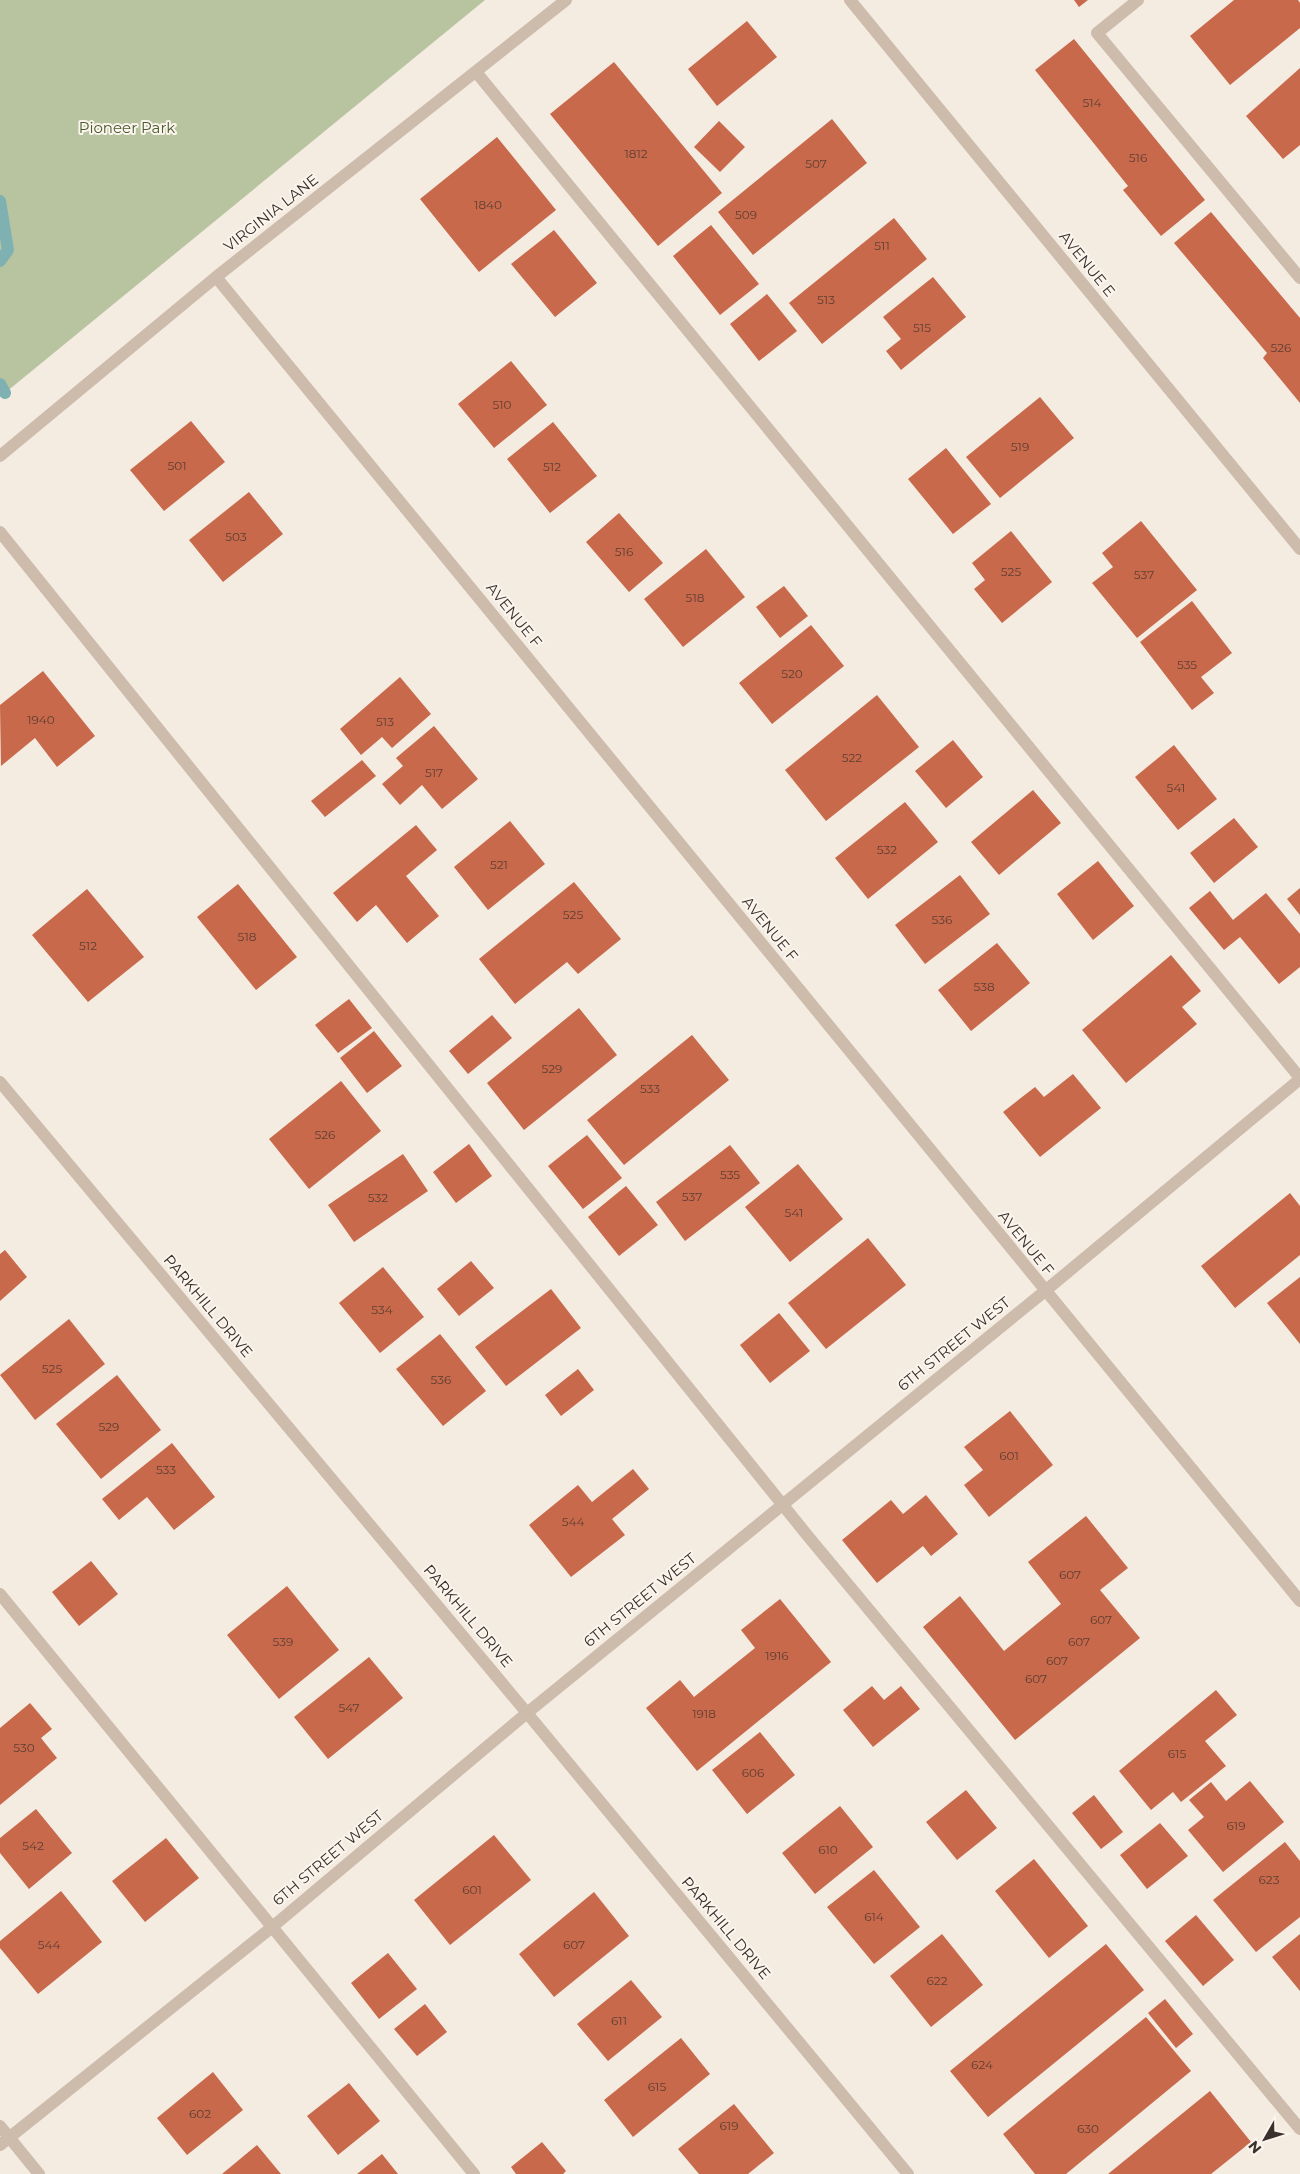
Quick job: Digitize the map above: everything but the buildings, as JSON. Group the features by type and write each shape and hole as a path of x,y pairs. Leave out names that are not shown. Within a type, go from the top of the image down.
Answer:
{"street":[{"name":"VIRGINIA LANE","path":"0,456 216,277 566,0"},
{"name":"AVENUE E","path":"850,0 1300,549"},
{"path":"1138,0 1097,33 1300,278"},
{"path":"476,72 1300,1078"},
{"name":"AVENUE F","path":"216,277 1300,1601"},
{"path":"0,532 782,1504 1300,2129"},
{"name":"6TH STREET WEST","path":"5,2141 271,1928 527,1713 1045,1291 1300,1078"},
{"name":"PARKHILL DRIVE","path":"0,1082 527,1713 908,2174"},
{"path":"0,1594 271,1928 474,2174"},
{"path":"0,2126 5,2141 40,2174"}],"green space":[{"name":"Pioneer Park","path":"0,0 485,0 0,397"}],"waterway":[{"path":"0,201 8,250 0,261"},
{"path":"0,384 5,393"}]}
